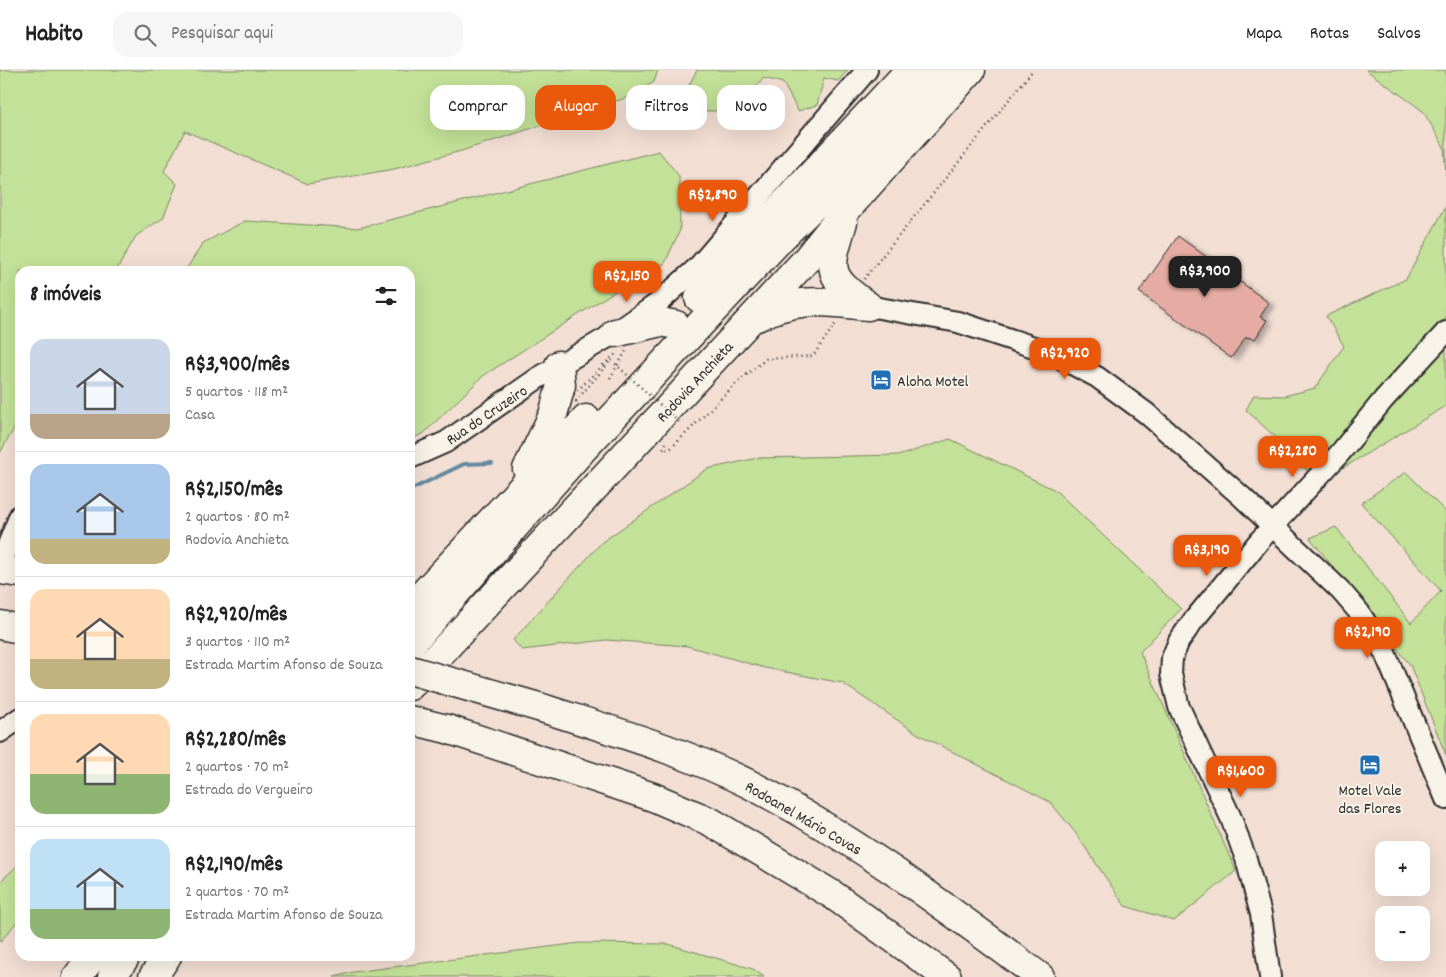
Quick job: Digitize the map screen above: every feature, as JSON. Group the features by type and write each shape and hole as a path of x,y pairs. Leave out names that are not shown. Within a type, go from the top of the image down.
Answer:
{"highway":[{"path":"415,603 499,512 665,316 767,222 910,70"},
{"path":"415,639 583,450 783,236 840,180 938,70"},
{"name":"Rodovia Anchieta","path":"415,681 806,260 847,209 971,70"},
{"path":"696,378 724,333 826,206 840,180"},
{"path":"847,209 832,259 833,270 839,283 868,306"},
{"path":"747,322 770,310 799,302 868,306"},
{"path":"623,341 665,316"},
{"path":"499,512 527,470 553,415 561,385 559,365"},
{"path":"0,570 15,572"},
{"path":"0,625 15,628"},
{"name":"Rodoanel Mário Covas","path":"415,671 542,708 675,751 750,785 808,817 890,868 1040,977"},
{"path":"415,721 447,729 654,797 711,822 833,895 947,977"},
{"path":"77,977 89,961"},
{"path":"112,977 123,961"},
{"path":"153,977 164,961"}],"street":[{"path":"665,316 698,267 867,70"},
{"path":"868,306 958,322 1049,352 1097,377 1146,413 1241,496 1272,528 1340,590 1373,632 1395,674 1446,799"},
{"path":"1270,977 1261,914 1246,859 1227,810 1185,721 1174,690 1171,674 1172,658 1179,641 1260,540 1340,453 1384,399 1446,332"},
{"name":"Rua do Cruzeiro","path":"415,456 446,442 559,365 623,341"},
{"path":"0,565 15,528"},
{"path":"0,732 15,722"}],"path":[{"path":"868,306 859,292 861,282 1032,70"},
{"path":"669,438 663,446 664,450 675,445 740,380 766,359 813,356 836,323 844,322"},
{"path":"623,341 603,365 572,396 573,399 576,401 611,360 680,424 676,430"},
{"path":"610,378 623,341"}],"green space":[{"path":"0,70 658,70 654,82 649,85 626,85 626,98 616,101 616,85 535,85 535,127 461,151 394,169 308,184 185,131 164,171 177,184 163,218 136,236 119,266 15,266 15,427 0,453"},
{"path":"697,70 848,70 838,81 824,78 817,105 798,111 783,83 764,78 758,85 717,85 717,111 707,111 707,85 689,85"},
{"path":"1366,70 1446,70 1446,175 1444,147 1423,111"},
{"path":"659,151 679,176 680,230 665,263 609,295 483,376 423,434 415,437 415,266 188,266 203,243 245,221 358,228"},
{"path":"1446,206 1446,406 1318,483 1286,447 1246,410 1254,395 1284,396 1315,388 1344,346 1326,316 1406,279"},
{"path":"950,439 1055,490 1181,609 1140,652 1236,871 1174,921 1125,906 1074,831 1050,802 918,734 842,683 765,668 687,646 606,640 522,650 513,640 602,542 707,469 758,458 901,455"},
{"path":"1406,472 1446,512 1446,755 1410,665 1310,538 1336,527 1411,623 1441,591 1361,503"},
{"path":"15,868 15,924 0,942 0,882"},
{"path":"580,943 668,944 753,969 764,977 334,977 353,972"}],"building":[{"path":"1178,236 1269,303 1260,317 1267,320 1255,339 1246,337 1231,358 1139,292"}],"waterway":[{"path":"415,488 464,464 492,463"}],"place":[{"name":"Aloha Motel","path":"881,380"},
{"name":"Motel Vale das Flores","path":"1370,765"}]}
